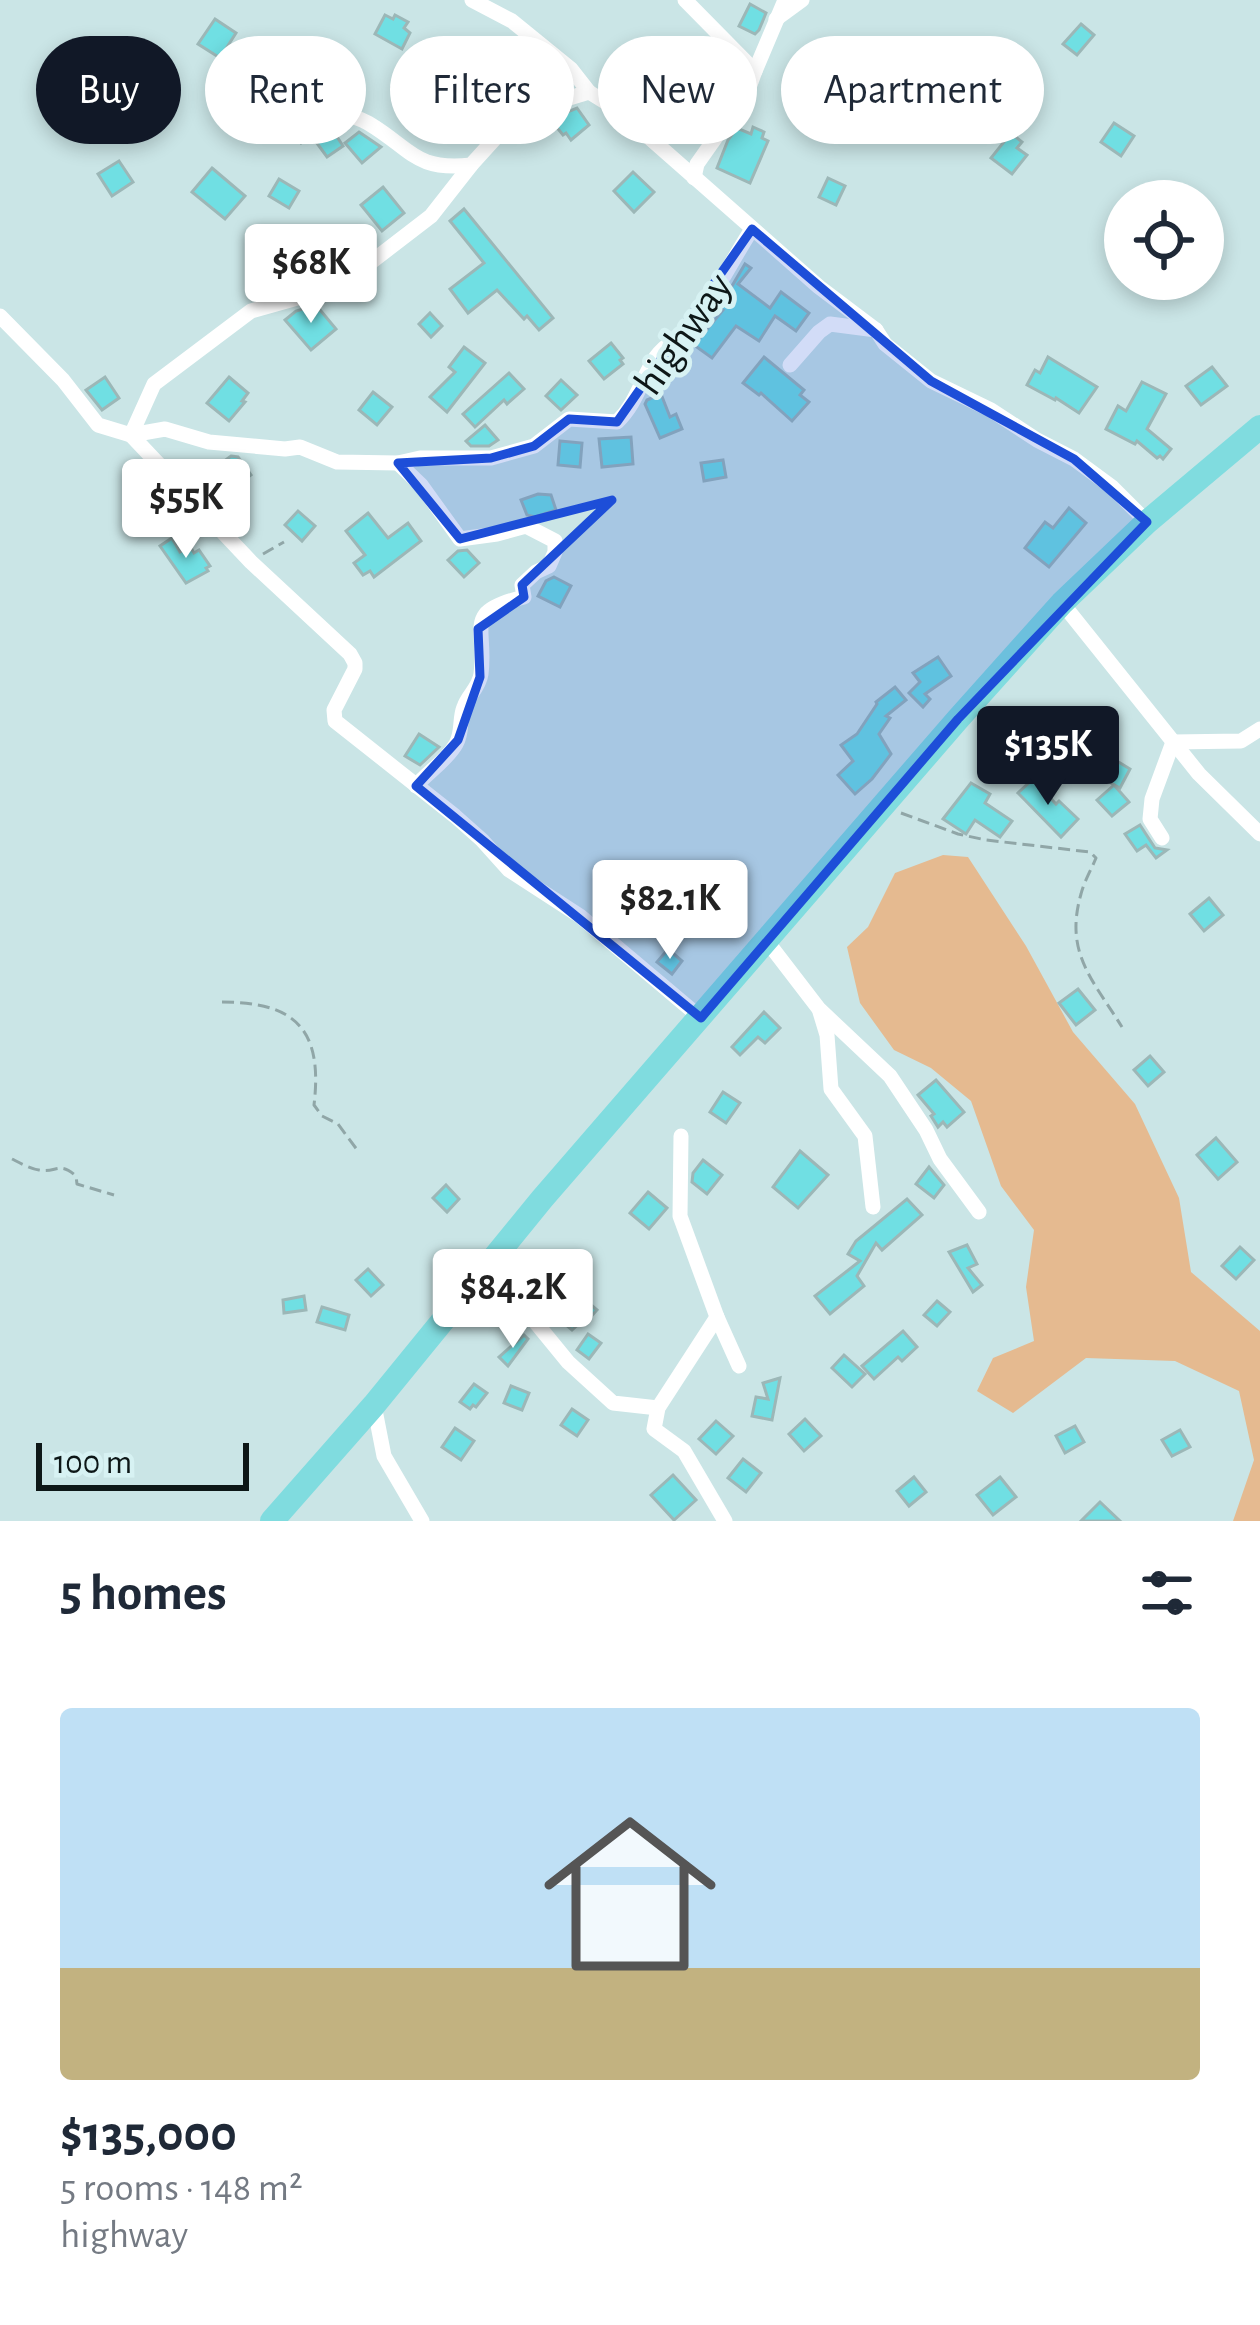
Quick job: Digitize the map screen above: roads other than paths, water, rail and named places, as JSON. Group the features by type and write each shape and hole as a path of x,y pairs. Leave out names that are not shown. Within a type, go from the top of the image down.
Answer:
{"main road":[{"path":"272,1521 766,940 1062,604 1147,522 1260,427"}],"street":[{"name":"highway","path":"472,0 512,21 571,69 589,92 618,110 931,381 1074,459 1112,487 1147,522"},
{"path":"685,0 720,36"},
{"path":"757,66 784,0"},
{"path":"774,21 802,0"},
{"path":"130,435 154,385 251,310 340,286 431,216 500,133 556,102 589,92"},
{"path":"366,122 424,164 452,167 475,160"},
{"path":"694,178 697,164 711,144"},
{"name":"highway","path":"130,435 165,428 209,442 300,447 337,462 398,463 419,458 491,458 534,446 569,419 617,422 631,409 664,346 679,339 696,321 752,229"},
{"path":"0,316 63,380 98,425 130,435 251,562 350,654 355,669 334,710 335,721 482,840 509,870 580,916 701,1018"},
{"path":"790,365 830,324 876,330"},
{"path":"398,463 421,485 460,539 526,526 555,541 549,566 522,585 524,597 486,612 478,628 481,677 464,706 458,740 416,785"},
{"path":"1062,604 1199,774 1260,834"},
{"path":"1174,742 1241,741 1260,729"},
{"path":"1162,838 1150,819 1152,799 1174,742"},
{"path":"766,940 819,1009 905,1095 940,1159 979,1212"},
{"path":"819,1009 827,1035 831,1089 865,1136 873,1207"},
{"path":"681,1136 680,1216 739,1366"},
{"path":"476,1278 523,1307 568,1362 613,1403 658,1408"},
{"path":"717,1317 658,1408 654,1429 684,1450 725,1521"},
{"path":"374,1405 384,1456 422,1521"}]}
